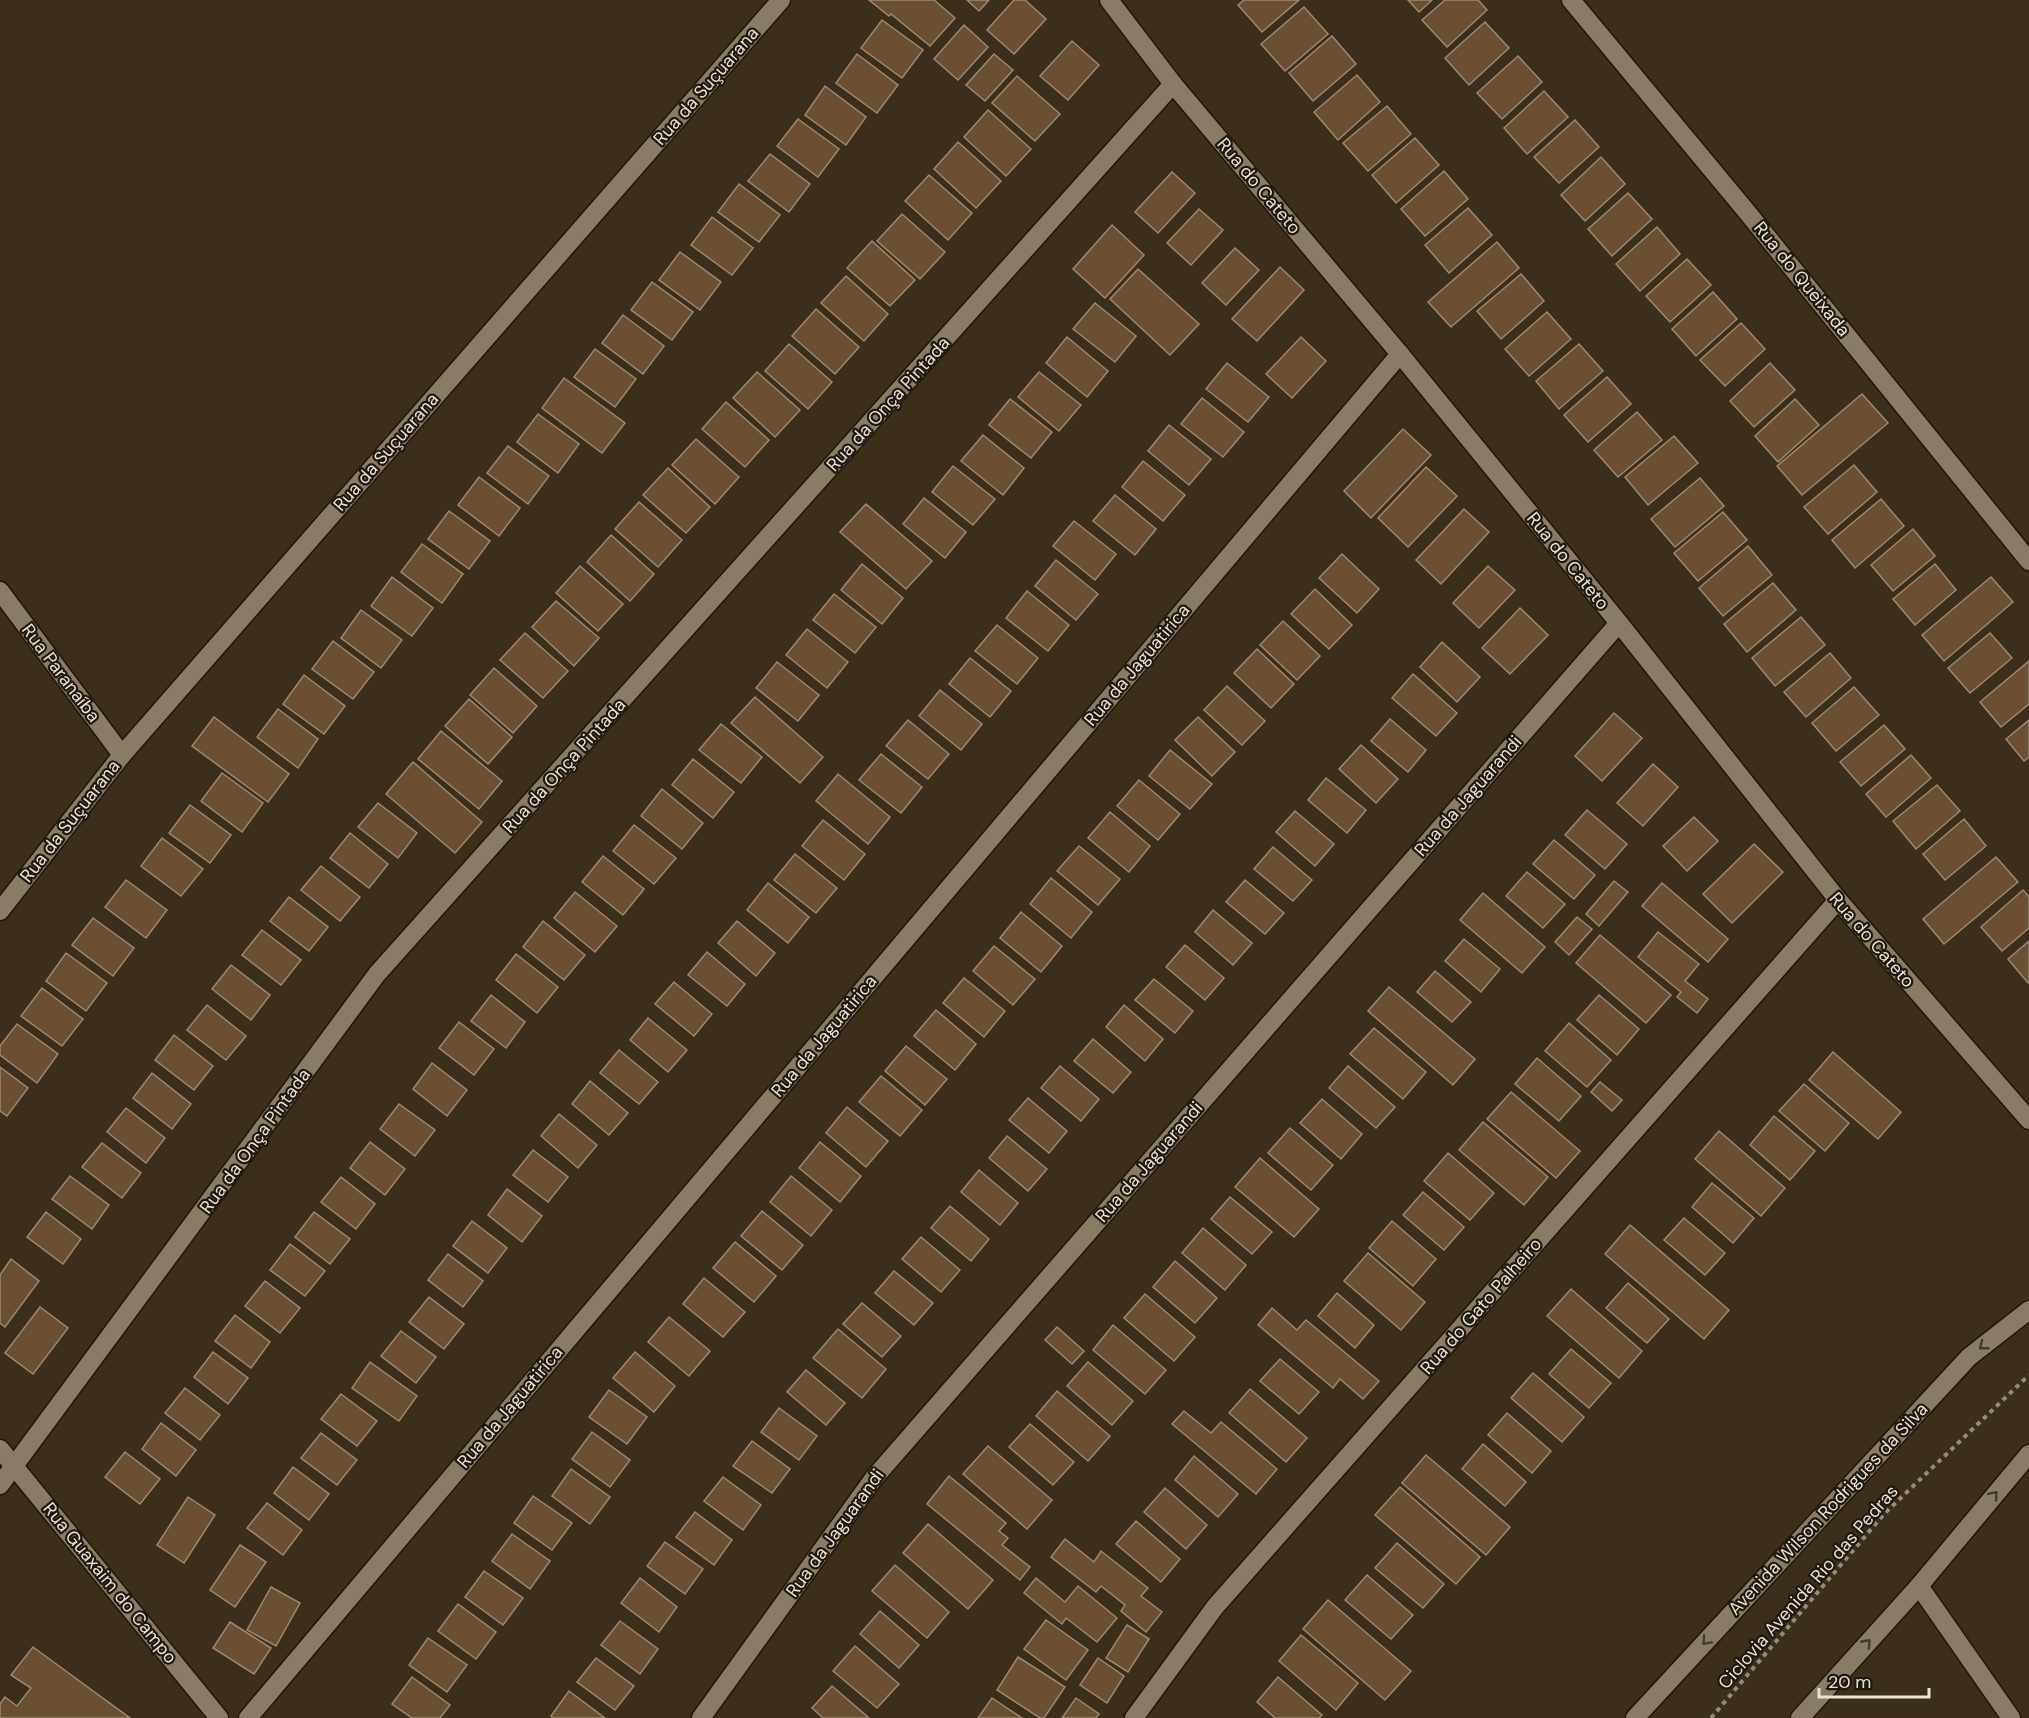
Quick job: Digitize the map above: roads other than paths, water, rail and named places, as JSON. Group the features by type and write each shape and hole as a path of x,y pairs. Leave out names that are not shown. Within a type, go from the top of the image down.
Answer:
{"street":[{"name":"Rua da Suçuarana","path":"0,911 122,755 781,0"},
{"name":"Rua do Cateto","path":"1109,0 1173,84 1400,354 1619,623 1838,900 2029,1120"},
{"name":"Rua do Queixada","path":"1571,0 1747,212 2029,561"},
{"name":"Rua da Onça Pintada","path":"0,1485 377,974 1173,84"},
{"name":"Rua da Jaguatirica","path":"248,1718 1400,354"},
{"name":"Rua Paranaíba","path":"0,591 122,755"},
{"name":"Rua da Jaguarandi","path":"700,1718 874,1478 1619,623"},
{"name":"Rua do Gato Palheiro","path":"1134,1718 1215,1607 1838,900"},
{"name":"Avenida Wilson Rodrigues da Silva","path":"1635,1718 1969,1357 2029,1310"},
{"name":"Rua Guaxaim do Campo","path":"0,1449 219,1718"},
{"path":"1800,1718 1919,1586 2029,1454"},
{"path":"1919,1586 2011,1718"}]}
